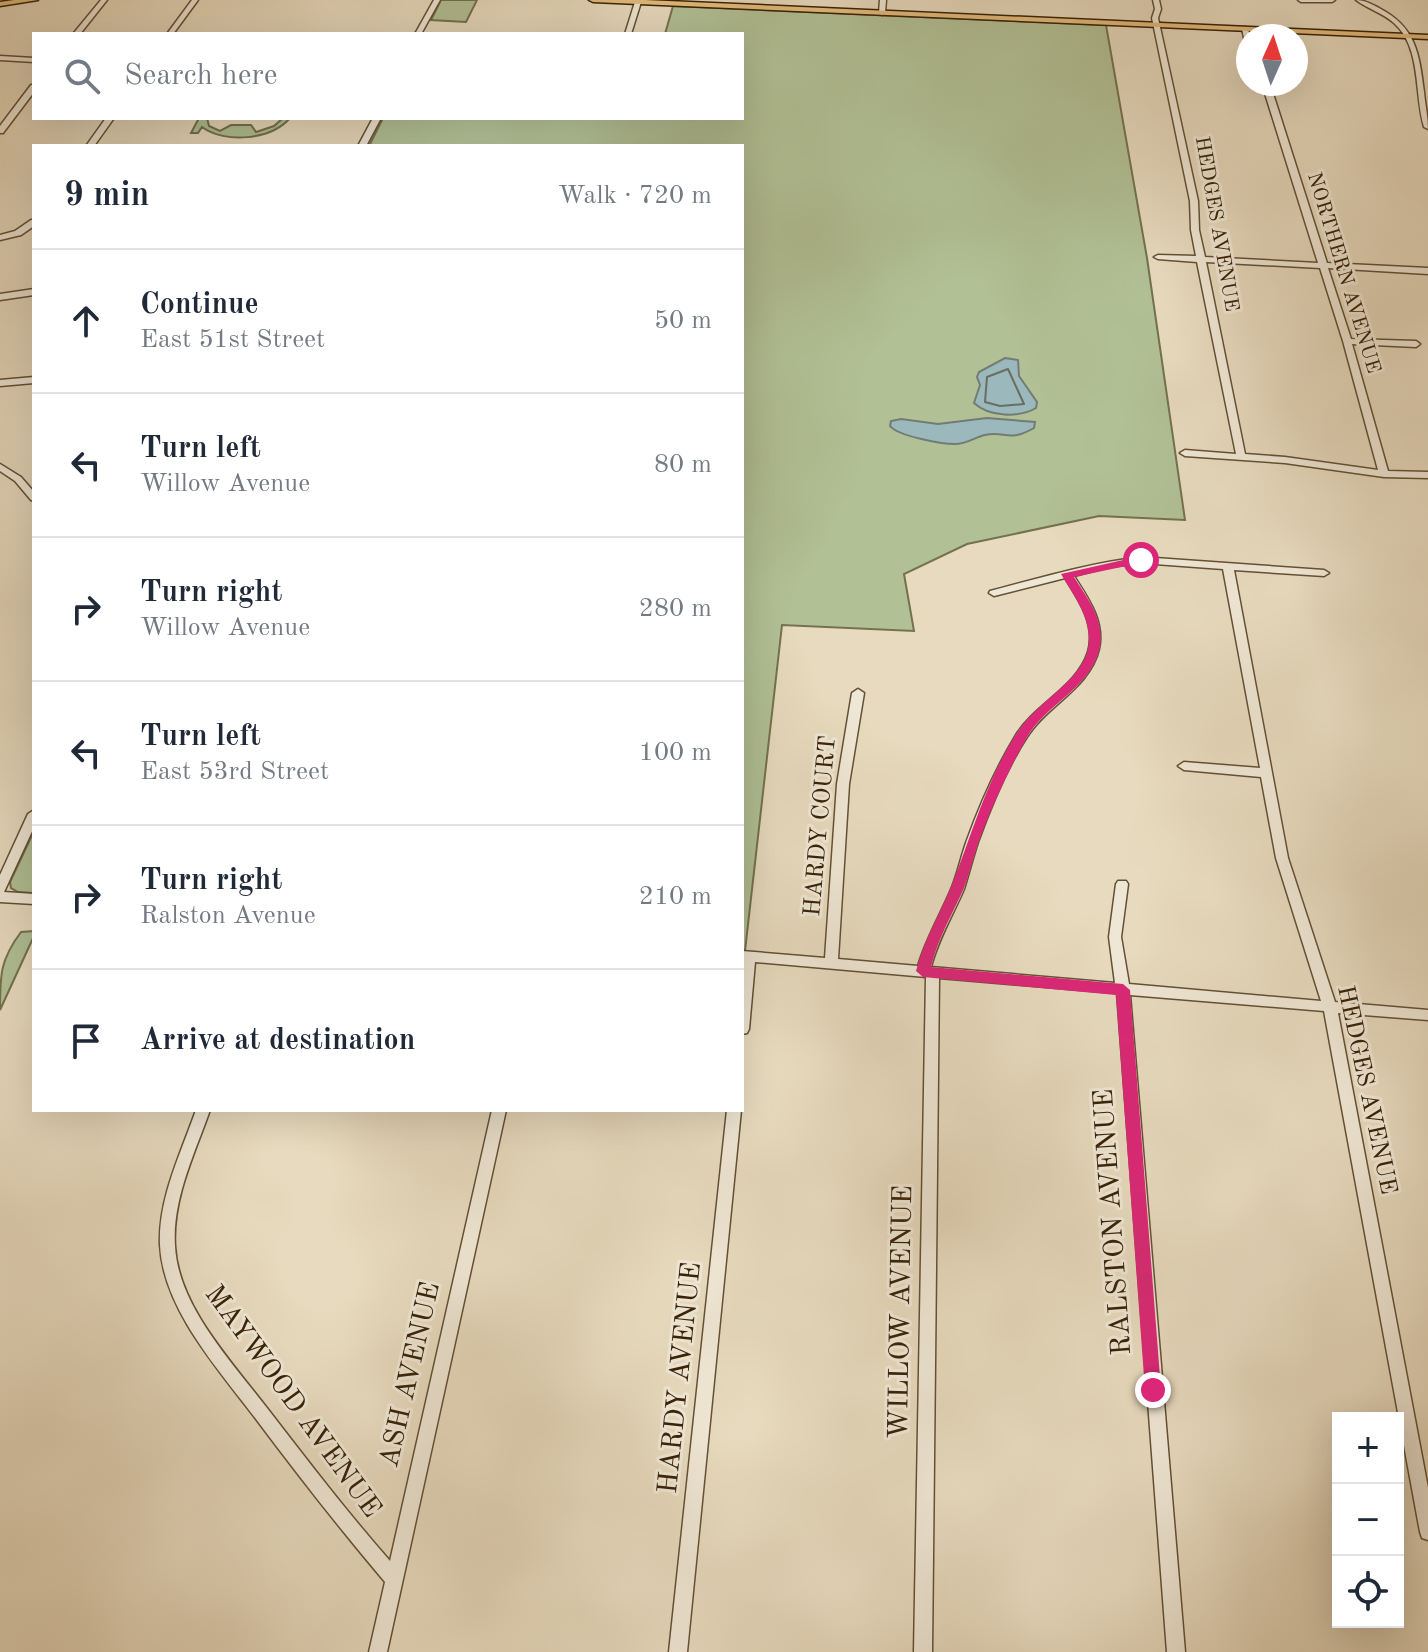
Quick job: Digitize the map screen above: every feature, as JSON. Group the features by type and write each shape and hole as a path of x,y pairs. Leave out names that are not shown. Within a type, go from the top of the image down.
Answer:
{"main road":[{"path":"0,4 34,0"},
{"path":"593,0 1236,29"},
{"path":"1308,32 1428,37"}],"street":[{"path":"78,32 104,0"},
{"path":"171,32 195,0"},
{"path":"419,32 437,0"},
{"path":"882,13 883,0"},
{"name":"HEDGES AVENUE","path":"1156,0 1157,25 1194,201 1195,230 1241,456"},
{"path":"1301,0 1332,0"},
{"path":"1359,0 1397,22 1407,36 1418,69 1419,100 1428,127"},
{"path":"629,32 638,2"},
{"path":"0,58 32,60"},
{"path":"0,131 32,90"},
{"name":"NORTHERN AVENUE","path":"1270,96 1347,341 1384,474"},
{"path":"91,144 109,120"},
{"path":"363,144 376,120"},
{"path":"0,238 18,233 32,223"},
{"path":"1158,257 1428,271"},
{"path":"0,297 32,292"},
{"path":"1347,341 1416,344"},
{"path":"0,383 32,380"},
{"path":"1185,453 1241,456 1384,474 1428,475"},
{"path":"0,467 18,479 32,496"},
{"path":"994,593 1067,574 1141,560 1324,573"},
{"name":"HEDGES AVENUE","path":"1228,566 1282,858 1330,1007 1428,1532"},
{"name":"WILLOW AVENUE","path":"923,1652 928,972 931,940 957,888 976,831 1023,734 1042,709 1083,673 1092,654 1095,635 1092,616 1067,574"},
{"name":"HARDY COURT","path":"831,963 843,784 858,693"},
{"path":"1184,766 1266,773"},
{"path":"0,889 32,818"},
{"name":"RALSTON AVENUE","path":"1122,884 1115,937 1123,990 1176,1652"},
{"path":"0,897 32,899"},
{"path":"744,980 745,956 1428,1015"},
{"name":"MAYWOOD AVENUE","path":"202,1112 170,1209 167,1246 174,1282 206,1338 325,1500 392,1577"},
{"name":"ASH AVENUE","path":"378,1652 392,1577 499,1112"},
{"name":"HARDY AVENUE","path":"678,1652 734,1112"}],"green space":[{"path":"441,0 477,0 466,22 431,20"},
{"path":"673,6 1106,25 1147,258 1185,520 1099,516 967,544 904,574 914,631 782,625 745,951 744,144 370,144 382,120 744,120 744,32 666,32"},
{"path":"198,120 208,120 209,126 220,131 231,125 251,125 256,132 274,126 281,120 288,120 271,131 248,137 223,136 202,127 198,133 191,133"},
{"path":"32,835 32,893 18,892 11,888 10,882"},
{"path":"32,931 32,940 0,1010 5,960 21,932"}],"water":[{"path":"1005,358 1018,360 1019,376 1037,402 1036,408 1004,414 988,411 974,403 980,385 979,372"},
{"path":"987,418 1035,422 1034,428 1018,435 992,434 955,444 910,436 890,426 891,421 901,419 938,424"}],"route":[{"path":"1141,560 1067,574 1092,616 1095,635 1092,654 1083,673 1042,709 1023,734 976,831 957,888 931,940 923,971 1123,990 1153,1390"}]}
